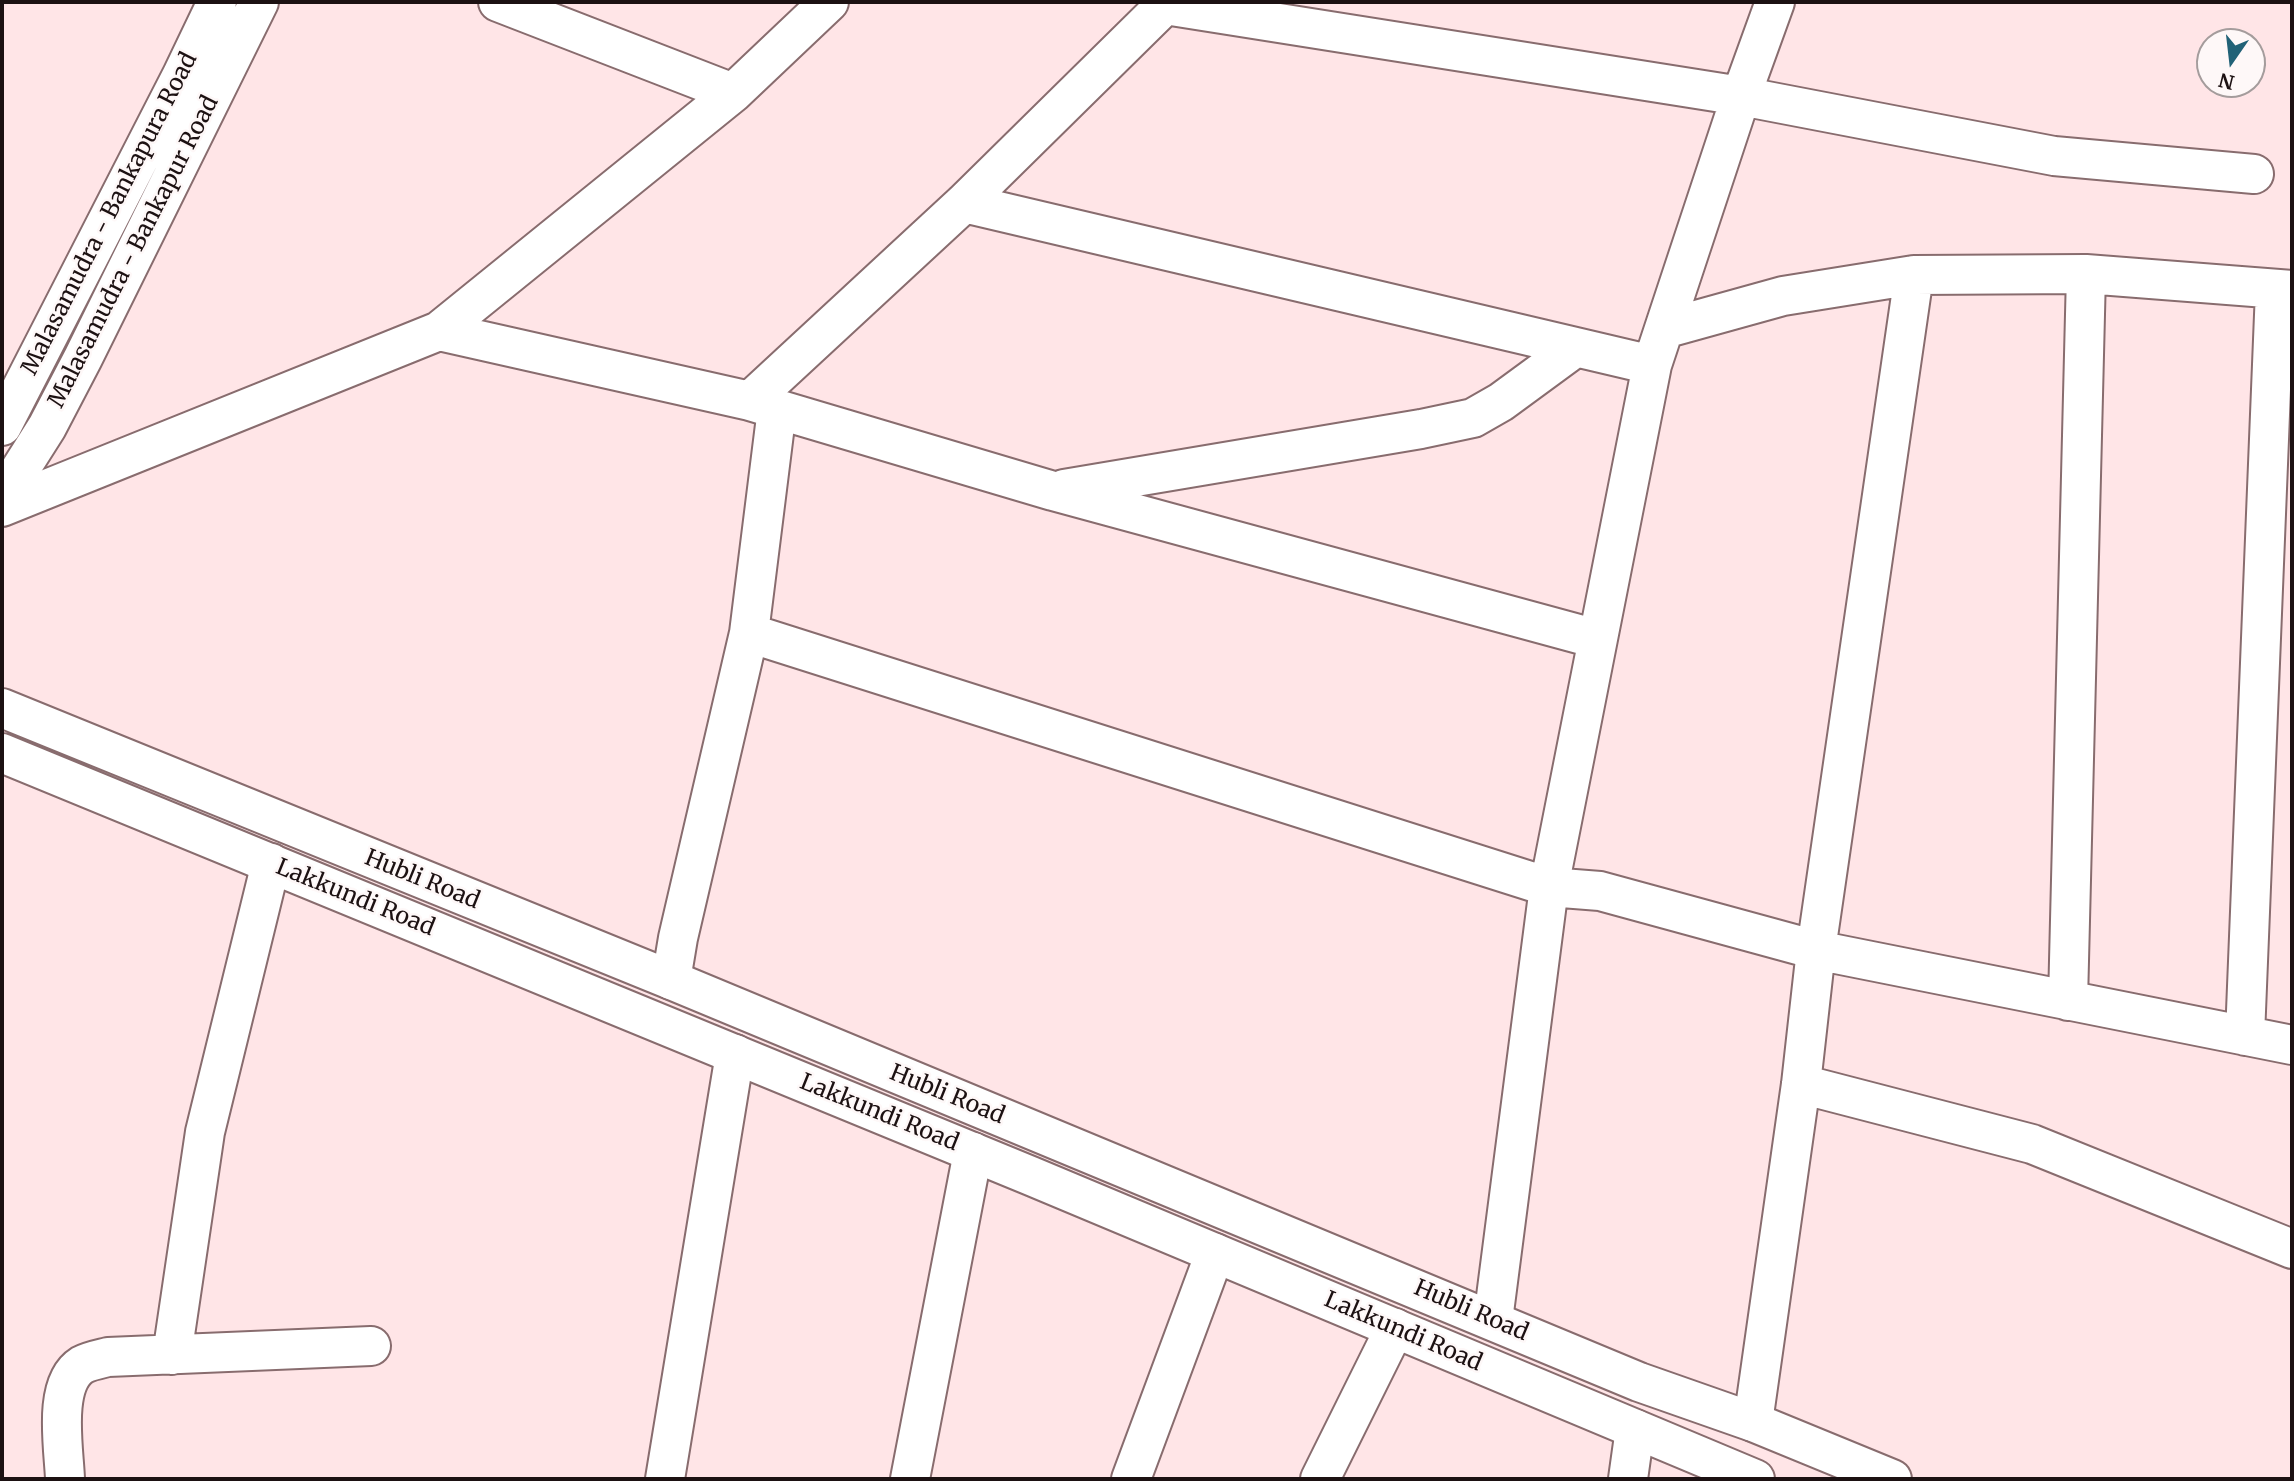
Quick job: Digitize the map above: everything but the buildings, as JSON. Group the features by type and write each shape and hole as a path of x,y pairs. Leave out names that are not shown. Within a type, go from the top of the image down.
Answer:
{"street":[{"name":"Malasamudra - Bankapura Road","path":"2,426 183,75 217,2"},
{"name":"Malasamudra - Bankapur Road","path":"2,498 47,427 83,358 259,2"},
{"path":"498,2 733,93"},
{"path":"2,507 439,331 733,93 829,2"},
{"path":"1493,1320 1549,887 1652,365 1775,2"},
{"path":"671,980 678,938 749,633 764,405 1162,3 1741,96 2054,156 2254,174"},
{"path":"964,203 1652,365"},
{"path":"1664,328 1783,296 1914,275 2086,274 2284,290 2245,1036"},
{"path":"2068,1001 2086,274"},
{"path":"1753,1422 1801,1084 1816,950 1914,275"},
{"path":"439,331 764,405 1053,491 1597,639"},
{"path":"1053,491 1473,418 1501,402 1576,347"},
{"path":"749,633 1549,887 1600,891 1816,950 2292,1045"},
{"name":"Hubli Road","path":"2,708 671,980 1639,1382 1753,1422 1892,1479"},
{"name":"Lakkundi Road","path":"2,753 973,1152 1755,1479"},
{"path":"172,1355 205,1132 271,863"},
{"path":"665,1479 735,1054"},
{"path":"1801,1084 2032,1144 2292,1249"},
{"path":"911,1479 973,1152"},
{"path":"1131,1479 1215,1253"},
{"path":"1320,1479 1395,1328"},
{"path":"65,1479 62,1412 66,1384 82,1365 108,1357 370,1346"},
{"path":"1628,1479 1635,1429"}]}
